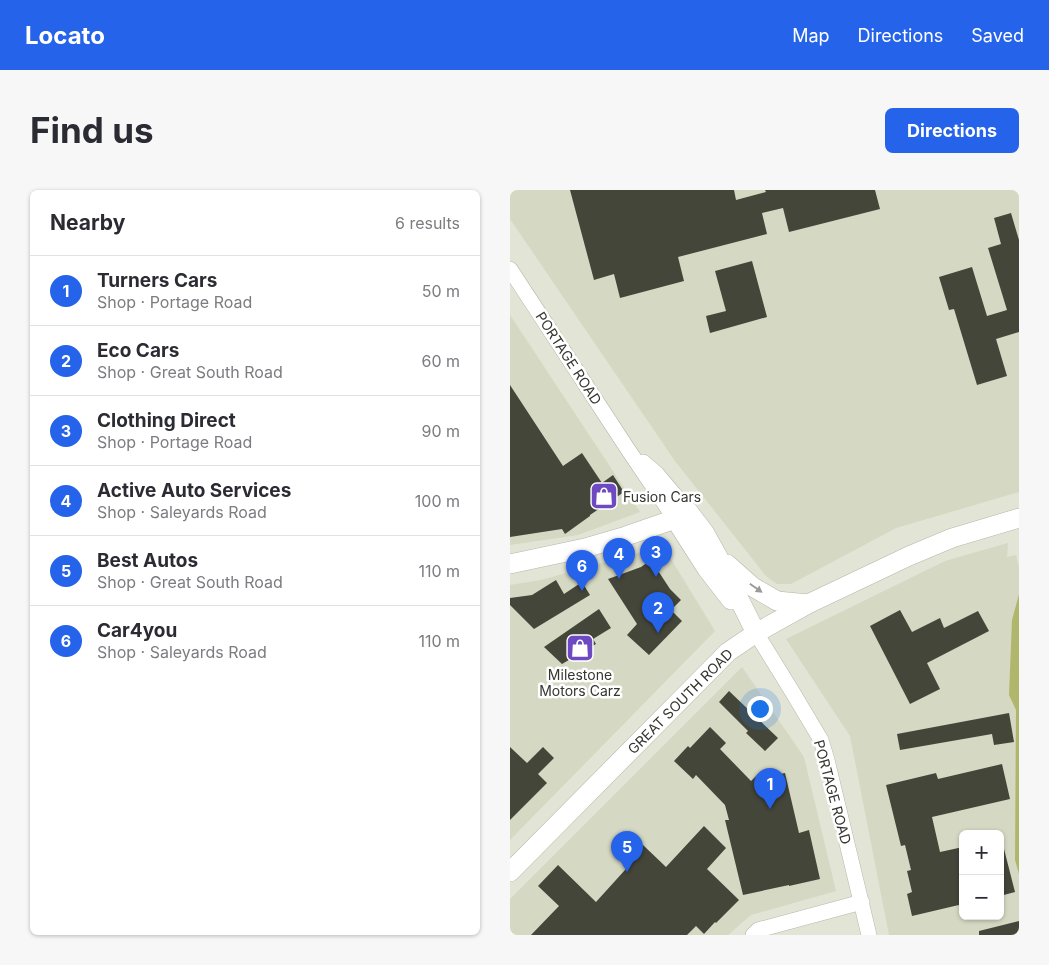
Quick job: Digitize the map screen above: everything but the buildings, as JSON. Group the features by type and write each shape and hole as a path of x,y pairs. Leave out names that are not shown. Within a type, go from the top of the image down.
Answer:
{"main road":[{"path":"510,564 585,548 638,532 682,515"},
{"name":"PORTAGE ROAD","path":"682,515 756,633"},
{"name":"GREAT SOUTH ROAD","path":"510,872 728,652 756,633 808,604 874,572 952,538 1019,518"},
{"path":"638,532 665,533 713,563 728,564 753,587 777,601 808,604"}],"street":[{"name":"PORTAGE ROAD","path":"510,269 627,448 682,515"},
{"name":"PORTAGE ROAD","path":"756,633 821,740 869,935"},
{"path":"754,935 758,930 862,902"}],"shaded area":[{"path":"510,190 1019,190 1019,492 896,528 791,584 777,584 766,576 675,461 510,219"},
{"path":"510,315 640,512 578,535 510,545"},
{"path":"1008,543 1007,557 1016,555 1019,567 1019,935 889,935 850,736 786,639 945,561"},
{"path":"663,546 715,631 510,840 510,585 541,580"},
{"path":"742,667 804,757 836,891 751,915 728,935 510,935 510,899"}],"green space":[{"path":"1019,594 1019,874 1015,860 1016,710 1009,695 1012,620"}],"place":[{"name":"Fusion Cars","path":"604,496"},
{"name":"Clothing Direct","path":"656,577"},
{"name":"Active Auto Services","path":"619,579"},
{"name":"Car4you","path":"582,591"},
{"name":"Eco Cars","path":"658,633"},
{"name":"Milestone Motors Carz","path":"580,648"},
{"name":"Turners Cars","path":"770,809"},
{"name":"Best Autos","path":"627,872"}]}
